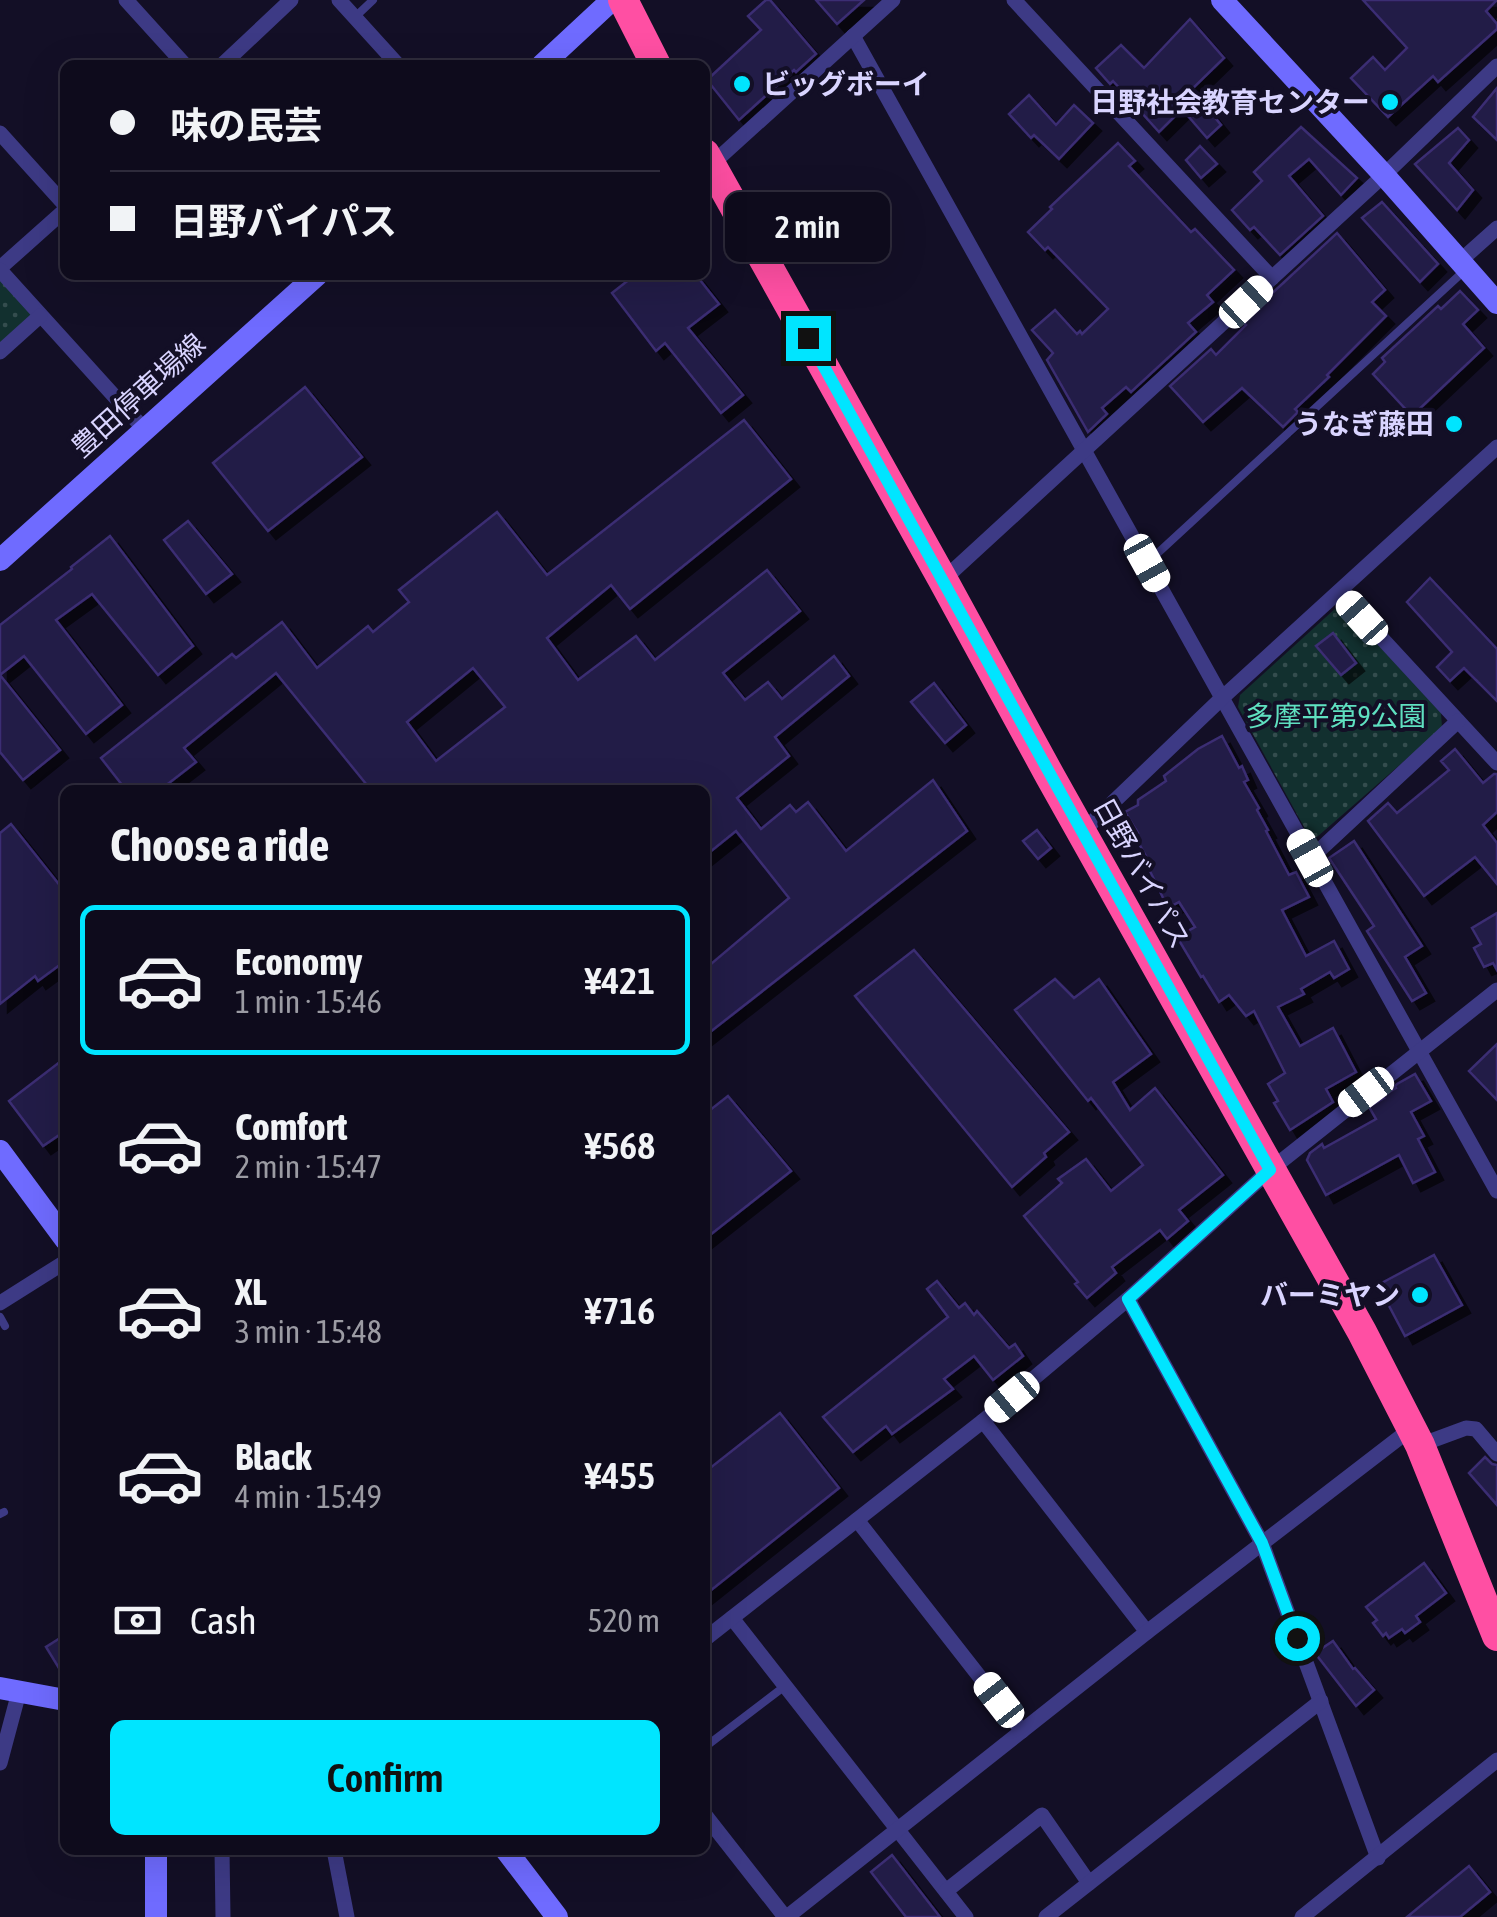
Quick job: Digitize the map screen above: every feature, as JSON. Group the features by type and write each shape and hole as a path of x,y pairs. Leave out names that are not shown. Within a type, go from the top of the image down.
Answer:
{"highway":[{"path":"623,0 653,60"},
{"name":"日野バイパス","path":"710,164 1362,1332 1416,1436 1497,1636"}],"main road":[{"path":"547,60 612,0"},
{"path":"1222,0 1497,302"},
{"name":"豊田停車場線","path":"0,560 311,280"},
{"path":"0,1151 60,1232"},
{"path":"10,1690 60,1699"},
{"path":"156,1855 156,1917"},
{"path":"510,1855 557,1917"}],"street":[{"path":"126,0 180,60"},
{"path":"227,60 291,0"},
{"path":"338,0 393,60"},
{"path":"710,158 894,0"},
{"path":"1014,0 1272,278"},
{"path":"853,36 1497,1191"},
{"path":"944,580 1497,66"},
{"path":"0,134 60,201"},
{"path":"60,212 0,269 144,429"},
{"path":"1464,265 1497,228"},
{"path":"0,352 40,316"},
{"path":"1082,832 1497,446"},
{"path":"1339,592 1497,763"},
{"path":"1310,858 1458,721"},
{"path":"710,1634 983,1422 1128,1299 1270,1170 1497,990"},
{"path":"0,1302 60,1265"},
{"path":"1128,1299 1262,1543 1378,1858"},
{"path":"983,1422 1147,1632"},
{"path":"710,1821 786,1917 1262,1543 1416,1436 1476,1429 1497,1454"},
{"path":"857,1520 1022,1731"},
{"path":"732,1618 966,1917"},
{"path":"0,1762 10,1690"},
{"path":"1046,1917 1321,1701"},
{"path":"1302,1917 1497,1760"},
{"path":"946,1891 1042,1816 1090,1883"},
{"path":"222,1855 222,1917"},
{"path":"335,1855 347,1917"}],"lane":[{"path":"354,18 373,0"},
{"path":"1147,563 1464,265"},
{"path":"710,1743 785,1686"}],"green space":[{"path":"0,270 40,316 0,352"},
{"name":"多摩平第9公園","path":"1337,607 1346,610 1441,713 1442,728 1317,837 1309,836 1238,707 1240,695"}],"building":[{"path":"770,0 816,54 739,120 710,84 710,77 761,30 748,16"},
{"path":"816,0 864,0 837,24"},
{"path":"1363,0 1497,0 1486,11 1497,29 1438,82 1433,76 1388,117 1351,78 1373,57 1385,70 1407,48"},
{"path":"1190,19 1224,58 1192,89 1221,125 1207,138 1182,109 1159,132 1096,68 1121,45 1144,68"},
{"path":"1497,88 1497,140 1473,117"},
{"path":"1029,95 1056,125 1074,105 1093,123 1059,159 1034,135 1031,138 1009,114"},
{"path":"1301,127 1357,178 1341,195 1309,159 1289,176 1323,216 1280,255 1232,210 1262,181 1254,172"},
{"path":"1458,128 1469,140 1449,163 1473,190 1457,210 1415,164"},
{"path":"1118,143 1135,161 1129,166 1191,232 1195,229 1234,270 1207,295 1213,302 1188,323 1196,332 1131,392 1126,387 1102,408 1107,414 1088,432 1047,360 1053,353 1032,330 1055,310 1077,334 1082,334 1108,309 1048,247 1045,250 1028,232"},
{"path":"1200,146 1217,164 1201,178 1186,160"},
{"path":"1382,202 1438,264 1420,282 1362,218"},
{"path":"1337,233 1385,290 1372,302 1386,316 1295,409 1298,412 1283,427 1242,388 1203,422 1170,386 1211,349 1216,355 1266,299"},
{"path":"629,280 700,280 719,304 688,328 743,395 721,413 665,343 656,351 612,293"},
{"path":"1460,291 1478,310 1463,324 1484,348 1412,416 1373,374 1385,362 1382,358"},
{"path":"305,387 362,457 268,531 213,463"},
{"path":"744,420 791,479 630,609 611,585 547,638 578,680 636,636 655,660 767,570 800,611 723,673 745,700 768,682 782,699 834,656 849,676 775,737 789,756 737,798 761,829 790,805 796,812 808,802 846,851 933,780 967,831 710,1032 710,965 789,898 736,831 710,852 710,785 367,785 276,673 184,748 196,762 166,785 122,785 101,758 232,654 236,658 282,622 317,668 368,626 373,632 409,602 399,590 497,512 547,575","holes":["473,668 505,707 436,761 407,722"]},
{"path":"188,521 232,574 206,594 164,540"},
{"path":"110,536 193,646 158,675 92,594 56,620 122,705 86,734 24,656 0,675 0,625"},
{"path":"1430,578 1497,649 1497,701 1464,668 1450,681 1437,667 1452,652 1407,602"},
{"path":"1333,633 1356,663 1341,675 1316,646"},
{"path":"0,675 60,750 23,780 0,752"},
{"path":"934,683 966,725 945,743 911,702"},
{"path":"1222,736 1239,768 1242,766 1248,780 1244,782 1289,875 1296,872 1309,897 1282,910 1306,956 1334,941 1349,969 1334,978 1330,972 1301,989 1304,994 1278,1007 1300,1046 1333,1028 1356,1072 1326,1089 1333,1102 1290,1130 1268,1084 1285,1073 1254,1011 1246,1016 1229,995 1219,1002 1201,977 1177,937 1195,927 1179,902 1168,908 1134,835 1138,833 1125,812 1166,781 1164,776 1198,749"},
{"path":"1455,749 1483,783 1497,774 1497,812 1483,825 1497,843 1497,884 1475,857 1424,896 1368,821 1388,803 1397,813 1449,770 1441,761"},
{"path":"11,824 60,886 60,965 38,981 35,976 0,1004 0,833"},
{"path":"1037,830 1051,848 1038,859 1023,841"},
{"path":"1354,841 1422,946 1405,957 1426,993 1412,1001 1367,931 1374,926 1329,858"},
{"path":"1497,913 1497,970 1493,963 1484,967 1474,948 1481,944 1472,928"},
{"path":"914,950 1069,1132 1012,1187 855,996"},
{"path":"1055,979 1074,998 1099,979 1151,1054 1113,1082 1130,1110 1155,1088 1223,1175 1179,1210 1188,1221 1167,1239 1160,1230 1112,1267 1116,1273 1087,1298 1024,1216 1062,1183 1058,1179 1086,1159 1111,1191 1143,1165 1015,1010"},
{"path":"1497,1044 1497,1100 1469,1071"},
{"path":"60,1062 60,1134 43,1146 9,1101"},
{"path":"1415,1074 1431,1101 1411,1112 1424,1136 1418,1139 1435,1172 1413,1183 1399,1155 1326,1195 1307,1160 1310,1153 1376,1119 1369,1107"},
{"path":"728,1096 791,1171 710,1235 710,1110"},
{"name":"バーミヤン","path":"1434,1255 1462,1305 1405,1336 1378,1285"},
{"path":"937,1281 959,1308 965,1303 974,1315 977,1311 1009,1348 1015,1344 1023,1356 993,1380 974,1356 944,1379 953,1389 892,1434 886,1426 853,1452 823,1417 948,1317 927,1289"},
{"path":"780,1413 839,1488 710,1591 710,1468"},
{"path":"1485,1457 1497,1465 1497,1505 1469,1473"},
{"path":"1424,1563 1446,1593 1416,1616 1420,1622 1405,1633 1402,1629 1389,1638 1386,1633 1383,1636 1366,1607"},
{"path":"60,1638 60,1670 46,1647"},
{"path":"1333,1641 1374,1690 1356,1706 1315,1653"},
{"path":"892,1855 940,1917 906,1917 871,1872"},
{"path":"1469,1866 1490,1892 1460,1917 1407,1917"}],"place":[{"name":"ビッグボーイ","path":"742,84"},
{"name":"日野社会教育センター","path":"1390,102"},
{"name":"うなぎ藤田","path":"1454,424"},
{"name":"バーミヤン","path":"1420,1295"}],"route":[{"path":"808,338 1270,1170 1128,1299 1262,1543 1297,1638"}]}
